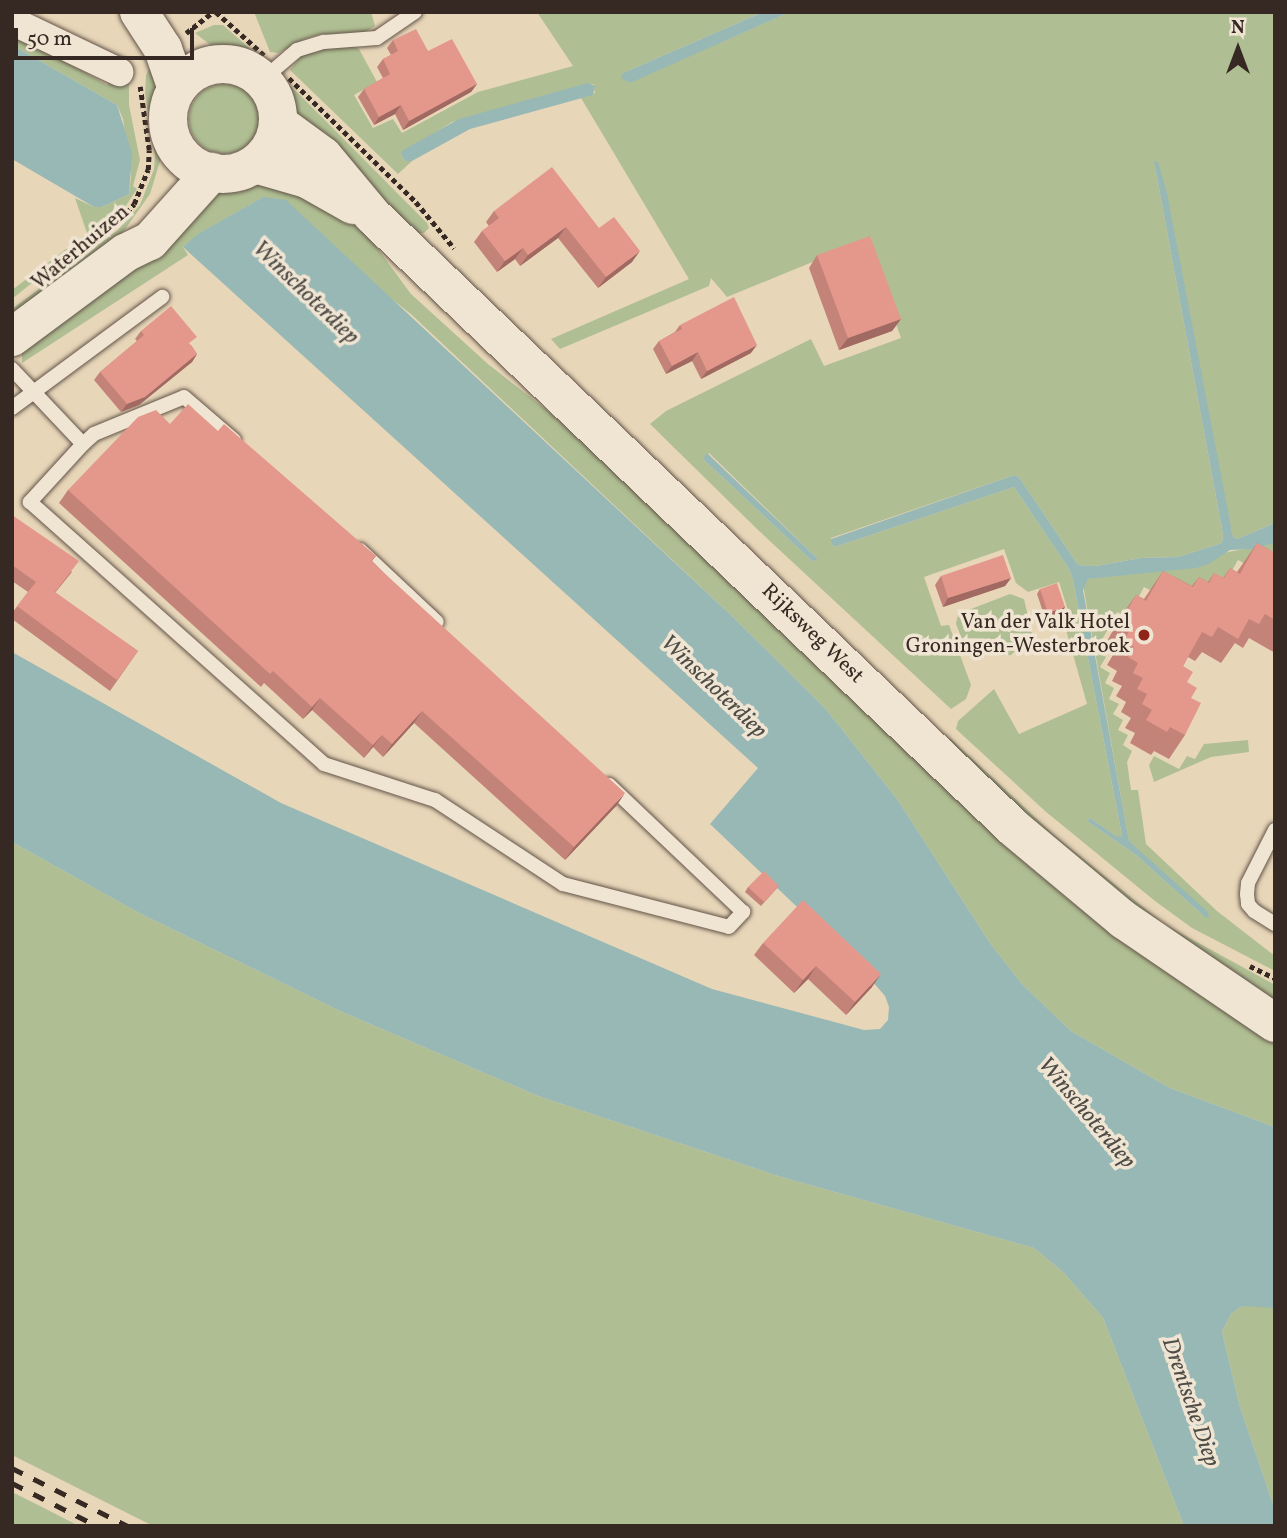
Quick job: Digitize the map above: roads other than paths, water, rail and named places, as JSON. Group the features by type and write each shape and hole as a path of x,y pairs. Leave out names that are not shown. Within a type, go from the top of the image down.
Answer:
{"main road":[{"path":"139,12 182,27 216,65"},
{"path":"177,89 198,70 216,65 236,65 262,80 275,100 278,123 268,150 255,164 234,172 212,172 187,160 175,146 169,117 177,89 182,27"},
{"name":"Rijksweg West","path":"278,123 323,156 373,216 1024,837 1124,920 1275,1023"},
{"name":"Waterhuizen","path":"12,337 122,237 135,231 168,180 175,146"},
{"name":"Rijksweg West","path":"255,164 307,179 373,216"},
{"name":"Waterhuizen","path":"122,237 150,241 212,172"}],"street":[{"path":"12,22 119,72"}],"lane":[{"path":"262,80 297,50 324,42 377,38 415,12"},
{"path":"12,408 162,297"},
{"path":"12,369 83,444"},
{"path":"244,450 184,397 94,435 30,502 324,764 435,800 563,884 729,927 743,912 594,771"},
{"path":"346,537 446,630"},
{"path":"1275,830 1248,883 1247,894 1248,904 1254,911 1275,924"}],"water":[{"path":"763,12 790,12 630,83 621,78 623,73"},
{"path":"12,45 117,105 132,153 129,194 102,207 94,207 12,159"},
{"path":"588,83 595,86 593,95 470,129 412,161 405,161 401,154 403,150 459,119"},
{"path":"1154,161 1158,162 1167,193 1233,537 1237,539 1275,523 1275,543 1230,550 1209,564 1196,568 1088,579 1083,590 1129,841 1208,912 1209,917 1206,918 1136,855 1087,821 1090,818 1117,837 1122,836 1073,580 1069,569 1014,487 834,547 831,542 831,539 1014,475 1019,477 1078,565 1096,566 1141,558 1178,557 1222,543 1223,535"},
{"path":"263,197 286,200 733,617 825,708 897,799 990,943 1022,984 1071,1031 1170,1088 1275,1127 1275,1308 1242,1306 1231,1314 1222,1332 1240,1407 1275,1510 1275,1526 1184,1526 1103,1318 1064,1273 1034,1248 778,1176 538,1096 340,1011 139,913 12,842 12,652 281,803 712,989 864,1030 880,1029 888,1020 889,1007 885,996 859,966 710,824 758,768 183,247 198,234"},
{"path":"707,453 817,560 812,561 703,459"}],"railway":[{"path":"12,1468 128,1526"},
{"path":"12,1483 97,1526"}],"place":[{"name":"Van der Valk Hotel Groningen-Westerbroek","path":"1144,635"}],"water label":[{"name":"Winschoterdiep","path":"305,293"},
{"name":"Winschoterdiep","path":"713,687"},
{"name":"Winschoterdiep","path":"1086,1113"},
{"name":"Drentsche Diep","path":"1190,1402"}]}
